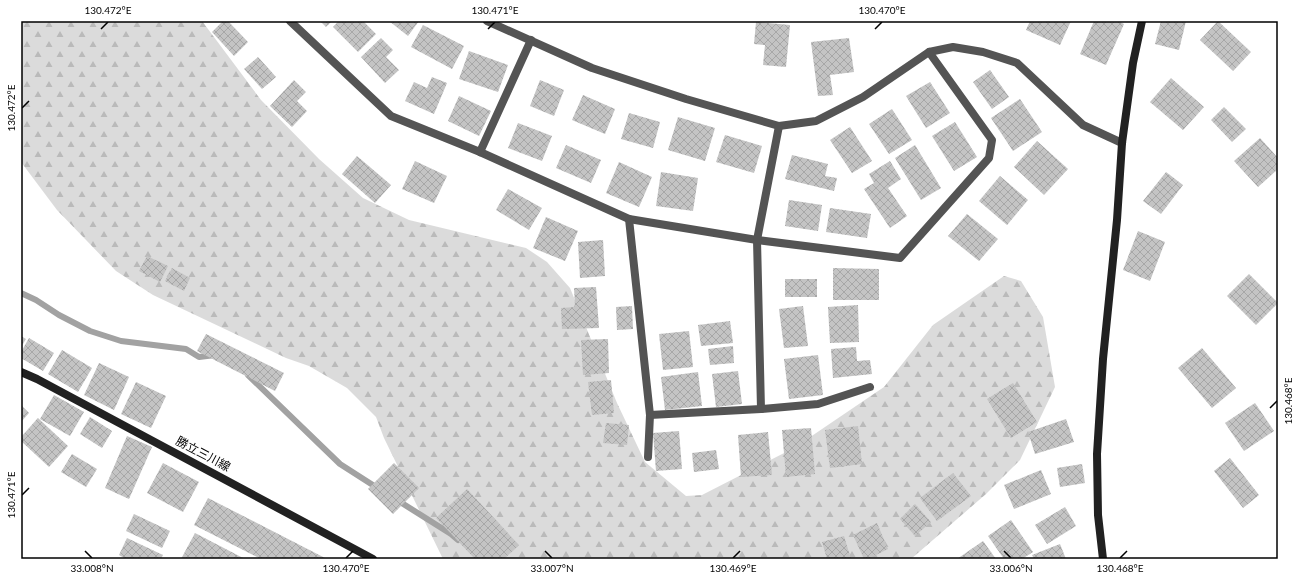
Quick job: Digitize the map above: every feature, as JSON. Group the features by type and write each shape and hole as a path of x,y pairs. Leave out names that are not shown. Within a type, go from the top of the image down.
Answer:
{"street":[{"path":"290,21 391,116 480,152 629,219 757,240 900,258 990,158 992,140 929,52"},
{"path":"487,21 592,68 686,99 779,126 816,121 863,97 929,52 954,47 983,52 1017,63 1084,125 1122,143"},
{"path":"1103,559 1098,515 1097,454 1103,359 1117,220 1122,143 1132,63 1142,21"},
{"path":"480,152 531,40"},
{"path":"761,409 757,240 779,126"},
{"path":"629,219 650,415 648,457"},
{"name":"勝立三川線","path":"21,372 37,379 373,559"},
{"path":"650,415 761,409 818,404 870,387"}],"green space":[{"path":"21,21 202,21 261,100 319,159 363,198 409,220 526,248 547,262 570,288 617,403 645,462 686,496 702,495 794,448 884,387 933,325 1004,276 1021,281 1043,317 1055,387 1020,460 986,494 911,559 443,559 384,438 376,417 347,388 309,366 286,358 153,295 116,271 57,210 21,162"}],"building":[{"path":"223,21 228,21 248,42 234,56 212,32"},
{"path":"320,21 332,21 326,27"},
{"path":"339,21 363,21 376,34 358,52 333,27"},
{"path":"389,21 419,21 408,36"},
{"path":"1030,21 1071,21 1060,45 1026,30"},
{"path":"1094,21 1118,21 1124,24 1106,65 1080,54"},
{"path":"1161,21 1186,21 1179,50 1155,44"},
{"path":"1218,21 1251,52 1233,71 1200,40"},
{"path":"756,22 790,25 786,67 763,65 765,45 754,44"},
{"path":"423,25 464,46 452,69 411,47"},
{"path":"381,38 393,50 386,57 399,70 385,83 361,57"},
{"path":"849,38 854,72 830,75 833,95 818,96 811,42"},
{"path":"469,51 508,65 498,92 459,79"},
{"path":"258,57 276,77 262,89 244,69"},
{"path":"990,70 1009,97 992,109 973,82"},
{"path":"432,77 447,83 434,114 405,101 414,82 427,88"},
{"path":"1171,78 1204,107 1183,130 1150,102"},
{"path":"294,80 306,92 297,101 307,111 292,127 270,106"},
{"path":"540,80 564,90 554,116 530,106"},
{"path":"930,82 950,113 926,128 906,96"},
{"path":"583,95 615,109 605,134 572,120"},
{"path":"459,96 491,111 479,136 448,121"},
{"path":"1020,99 1042,132 1013,151 991,118"},
{"path":"1224,107 1246,129 1232,142 1211,120"},
{"path":"892,109 912,140 889,154 869,124"},
{"path":"629,113 660,122 653,148 621,139"},
{"path":"678,117 715,128 705,161 668,150"},
{"path":"955,122 977,157 954,171 932,136"},
{"path":"518,123 552,136 542,161 508,148"},
{"path":"850,127 872,161 852,173 830,140"},
{"path":"725,135 762,146 754,173 716,162"},
{"path":"1260,138 1278,158 1278,169 1258,187 1234,161"},
{"path":"1037,141 1068,169 1044,195 1014,167"},
{"path":"566,145 601,160 591,183 556,168"},
{"path":"915,145 941,188 921,200 895,158"},
{"path":"792,155 828,164 825,176 837,178 834,191 785,179"},
{"path":"357,156 391,185 375,203 342,174"},
{"path":"415,161 447,176 434,203 402,189"},
{"path":"890,161 901,179 888,188 907,216 890,228 864,189 874,183 869,174"},
{"path":"619,162 652,177 639,207 606,193"},
{"path":"661,172 698,178 693,211 656,206"},
{"path":"1166,172 1183,185 1161,214 1143,201"},
{"path":"1000,176 1028,200 1007,225 979,201"},
{"path":"508,189 542,208 529,230 496,210"},
{"path":"789,200 822,205 818,231 785,226"},
{"path":"830,208 871,214 867,238 826,232"},
{"path":"967,214 998,239 979,261 948,236"},
{"path":"546,217 578,231 565,261 533,248"},
{"path":"1138,231 1165,242 1150,281 1123,270"},
{"path":"603,240 605,276 580,278 578,242"},
{"path":"147,256 168,266 160,282 139,271"},
{"path":"172,268 190,278 184,291 165,281"},
{"path":"833,268 879,269 879,300 833,300"},
{"path":"1249,274 1278,303 1256,325 1227,296"},
{"path":"785,279 817,279 817,297 785,297"},
{"path":"596,287 599,328 562,329 561,308 575,307 574,288"},
{"path":"858,305 859,342 830,343 828,307"},
{"path":"632,306 633,329 617,330 616,307"},
{"path":"803,306 808,346 784,348 779,309"},
{"path":"730,321 733,343 701,346 698,325"},
{"path":"689,331 693,367 663,370 659,334"},
{"path":"206,334 284,373 275,391 197,351"},
{"path":"21,336 26,339 21,347"},
{"path":"29,338 54,353 43,371 21,358 21,352"},
{"path":"608,339 609,373 583,375 581,340"},
{"path":"733,346 734,363 710,365 708,349"},
{"path":"856,347 857,361 870,360 872,374 833,378 831,349"},
{"path":"1202,348 1236,388 1212,408 1178,368"},
{"path":"62,350 92,368 78,392 48,374"},
{"path":"818,355 823,395 789,399 784,359"},
{"path":"99,363 129,377 114,410 84,395"},
{"path":"738,371 742,404 716,407 712,374"},
{"path":"698,372 702,406 665,410 661,377"},
{"path":"611,380 614,413 592,415 588,382"},
{"path":"136,382 166,396 151,428 121,414"},
{"path":"1013,383 1037,422 1011,438 987,399"},
{"path":"54,395 84,412 70,436 40,419"},
{"path":"1255,403 1274,431 1244,451 1225,423"},
{"path":"21,405 29,413 21,422"},
{"path":"90,417 112,431 102,448 80,434"},
{"path":"38,418 68,446 49,467 21,441 21,437"},
{"path":"1066,419 1074,442 1035,454 1028,432"},
{"path":"606,423 629,425 627,445 603,443"},
{"path":"858,426 862,464 830,468 825,430"},
{"path":"811,428 815,474 786,477 782,430"},
{"path":"679,431 682,469 656,471 653,433"},
{"path":"768,432 772,475 741,477 738,435"},
{"path":"127,436 152,447 129,499 105,488"},
{"path":"716,450 719,469 694,472 692,453"},
{"path":"72,454 97,469 86,487 61,472"},
{"path":"1230,458 1259,495 1243,508 1214,471"},
{"path":"163,463 199,482 183,512 147,493"},
{"path":"394,463 419,488 393,514 368,489"},
{"path":"1082,464 1085,483 1060,487 1057,468"},
{"path":"1041,470 1051,494 1014,509 1004,485"},
{"path":"953,473 971,496 937,521 920,498"},
{"path":"467,489 519,545 504,559 475,559 436,518"},
{"path":"208,498 327,559 261,559 194,525"},
{"path":"915,504 931,522 915,536 900,519"},
{"path":"1065,507 1076,526 1047,544 1035,525"},
{"path":"134,514 170,531 162,548 126,531"},
{"path":"1011,520 1033,552 1022,559 1004,559 988,536"},
{"path":"877,523 888,549 868,559 864,559 853,535"},
{"path":"195,533 245,559 181,559"},
{"path":"844,536 851,559 827,559 822,542"},
{"path":"127,538 163,555 161,559 126,559 119,555"},
{"path":"983,541 996,559 957,559"},
{"path":"1060,544 1066,559 1034,559 1032,555"}],"waterway":[{"path":"21,293 90,331 121,341 186,349 199,357 215,355"},
{"path":"248,375 340,464 379,489"},
{"path":"397,500 458,540"}]}
